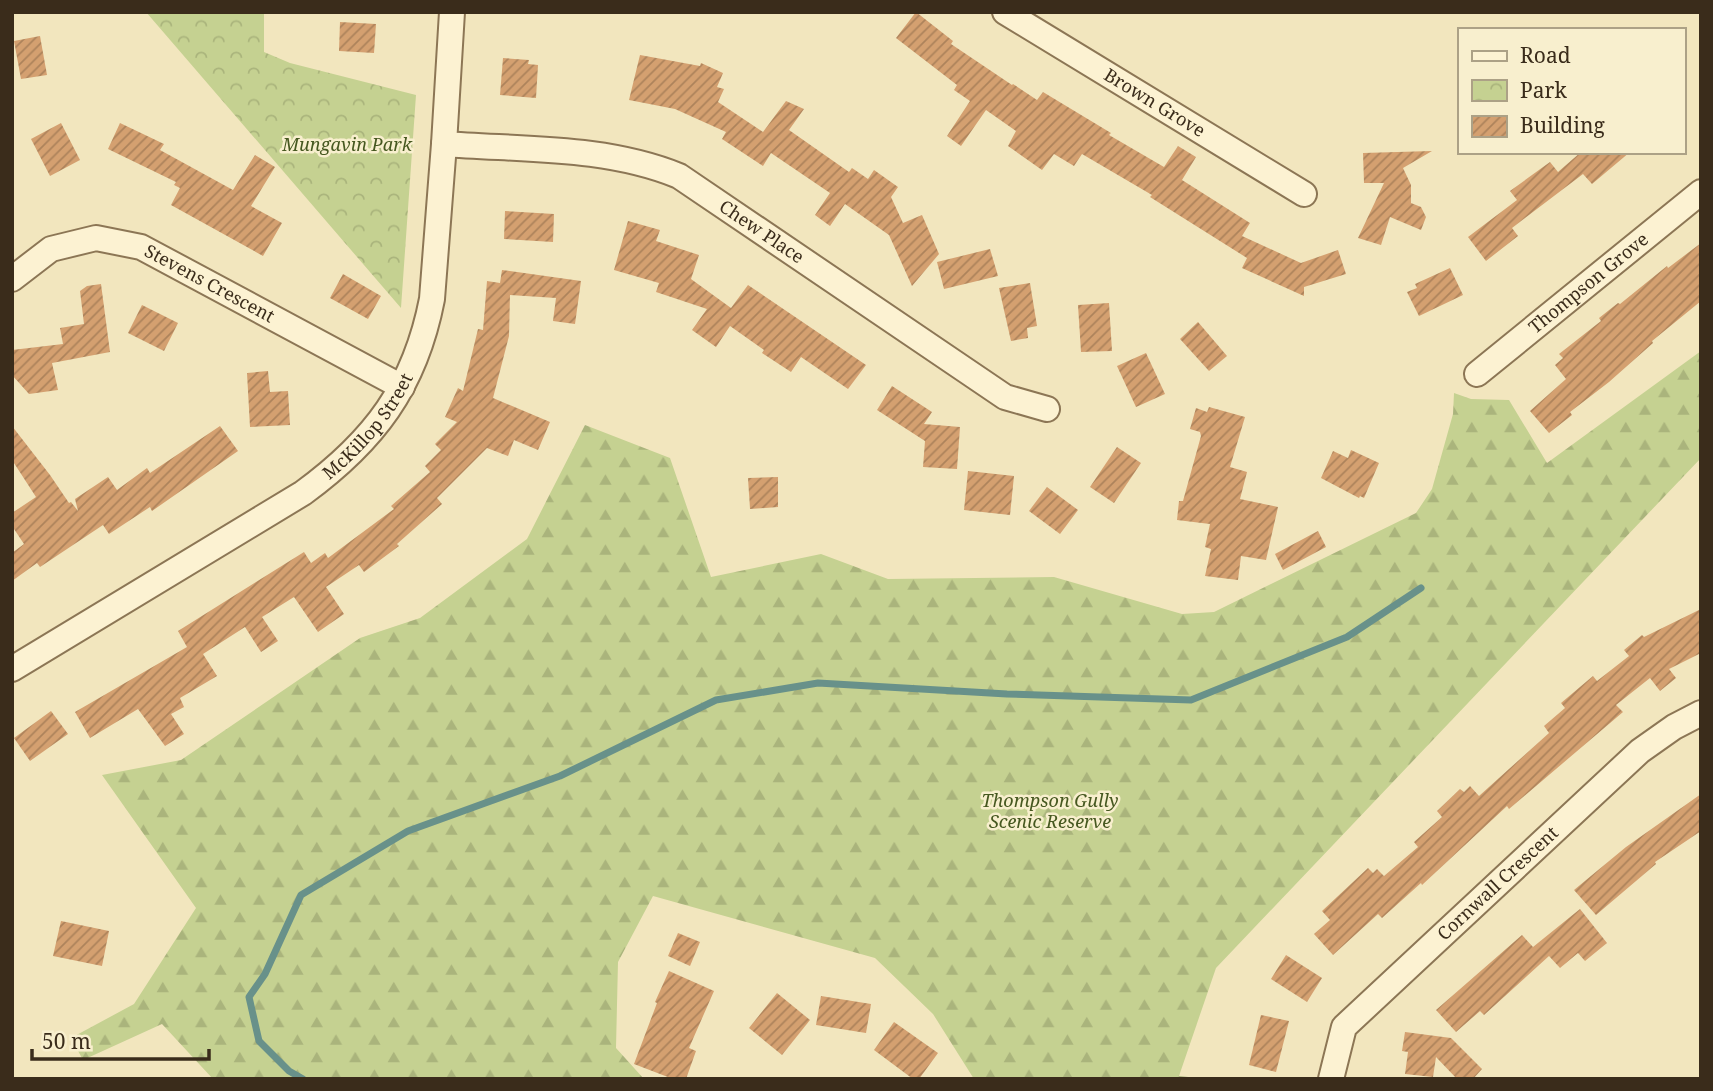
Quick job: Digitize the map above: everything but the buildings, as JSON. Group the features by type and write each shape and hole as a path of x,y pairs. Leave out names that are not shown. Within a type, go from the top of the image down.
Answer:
{"street":[{"name":"McKillop Street","path":"12,669 303,493 334,470 362,444 383,418 402,387 416,356 432,299 452,12"},
{"name":"Brown Grove","path":"1005,12 1304,194"},
{"name":"Chew Place","path":"444,144 614,156 654,166 679,176 1005,397 1047,409"},
{"name":"Thompson Grove","path":"1477,374 1701,192"},
{"name":"Stevens Crescent","path":"12,279 51,249 96,238 141,247 402,387"},
{"name":"Cornwall Crescent","path":"1331,1079 1344,1027 1640,751 1674,727 1701,713"}],"green space":[{"name":"Mungavin Park","path":"146,12 264,12 264,52 290,63 416,95 401,308"},
{"name":"Thompson Gully Scenic Reserve","path":"1701,351 1701,458 1216,968 1179,1076 1208,1079 974,1079 933,1014 875,958 653,896 618,962 616,1048 644,1079 213,1079 162,1024 83,1060 71,1038 134,1004 196,908 102,775 181,760 360,638 420,618 527,539 585,425 670,458 711,577 821,554 888,579 1054,577 1182,614 1214,612 1416,513 1432,489 1453,414 1454,393 1471,399 1509,400 1547,463"}],"waterway":[{"path":"303,1079 289,1071 259,1041 249,997 265,974 301,895 408,831 560,776 716,700 818,683 1007,694 1191,700 1347,637 1421,588"}]}
